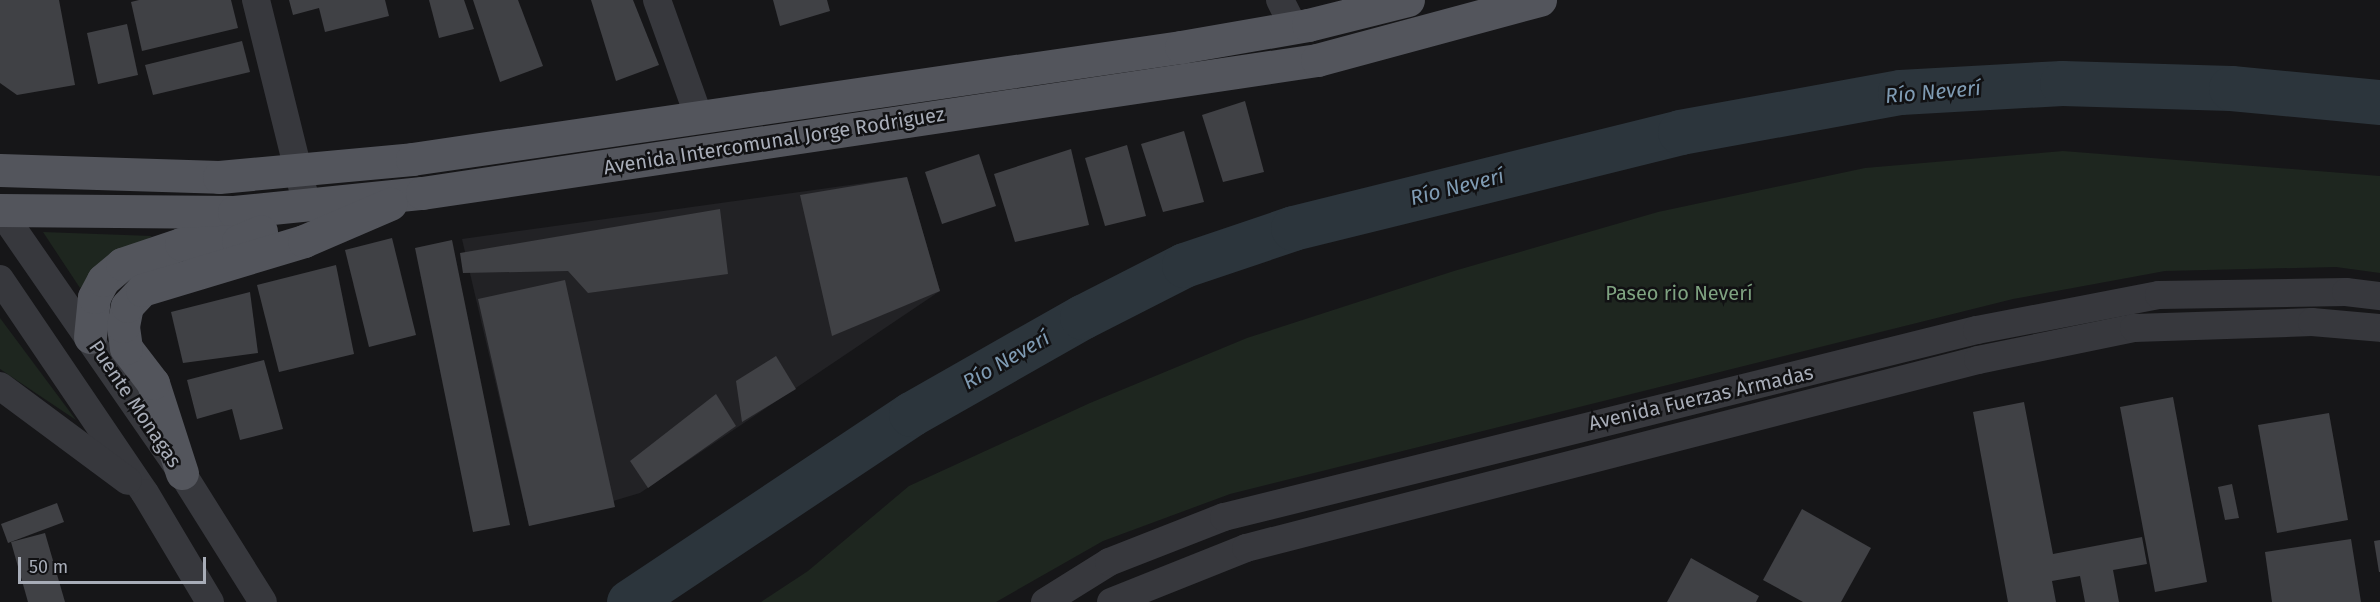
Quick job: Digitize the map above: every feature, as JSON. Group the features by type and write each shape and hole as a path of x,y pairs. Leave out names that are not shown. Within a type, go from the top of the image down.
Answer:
{"main road":[{"name":"Avenida Intercomunal Jorge Rodriguez","path":"0,170 219,177 412,159 699,117 1295,13 1408,0"},
{"name":"Avenida Intercomunal Jorge Rodriguez","path":"0,210 234,212 306,202 416,193 1317,60 1540,0"},
{"path":"182,472 153,383 126,348 123,326 126,306 142,290 304,241 416,193"},
{"path":"90,337 94,297 103,280 122,264 181,244 238,240 277,224 306,202"}],"street":[{"path":"256,0 306,202"},
{"path":"657,0 699,117"},
{"name":"Puente Monagas","path":"0,210 182,472 263,602"},
{"path":"0,279 145,493 210,602"},
{"name":"Avenida Fuerzas Armadas","path":"1045,602 1108,562 1234,514 1977,330 2085,306 2159,295 2346,292 2380,296"},
{"name":"Avenida Fuerzas Armadas","path":"1111,602 1245,548 1978,360 2134,328 2312,321 2380,328"},
{"path":"0,386 145,493"}],"shaded area":[{"path":"907,177 940,291 640,493 529,526 462,239"}],"green space":[{"name":"Paseo rio Neverí","path":"2063,151 2380,176 2380,273 2336,267 2165,271 2013,299 1230,494 1103,541 996,602 761,602 808,571 909,486 1090,403 1247,338 1454,271 1658,212 1865,168"},
{"path":"43,232 152,236 80,288"},
{"path":"0,318 76,420 0,369"}],"building":[{"path":"0,0 59,0 75,85 17,95 0,83"},
{"path":"139,0 231,0 238,28 142,51 131,2"},
{"path":"289,0 385,0 389,16 325,32 319,8 293,15"},
{"path":"429,0 464,0 474,29 439,38"},
{"path":"473,0 518,0 543,66 500,82"},
{"path":"591,0 633,0 659,65 616,81"},
{"path":"773,0 827,0 830,11 780,26"},
{"path":"127,24 138,75 98,84 87,33"},
{"path":"242,41 250,72 153,95 145,65"},
{"path":"1245,101 1264,172 1223,182 1202,115"},
{"path":"1184,131 1204,202 1163,212 1141,144"},
{"path":"1127,145 1146,216 1105,226 1085,158"},
{"path":"1071,149 1089,225 1015,242 994,174"},
{"path":"979,154 996,206 942,224 925,172"},
{"path":"907,177 940,291 832,336 800,195"},
{"path":"720,209 728,274 588,293 568,271 463,273 460,253"},
{"path":"392,238 416,335 369,347 345,250"},
{"path":"452,240 510,525 473,532 415,248"},
{"path":"336,265 354,354 279,372 257,285"},
{"path":"565,280 615,507 529,526 478,299"},
{"path":"250,292 258,353 183,363 171,312"},
{"path":"776,356 796,389 742,422 736,381"},
{"path":"264,360 283,429 240,440 232,409 197,419 187,380"},
{"path":"716,394 736,426 648,488 630,461"},
{"path":"2173,397 2207,582 2155,592 2120,407"},
{"path":"2024,402 2053,554 2142,537 2147,564 2113,570 2119,602 2085,602 2080,576 2052,581 2056,602 2008,602 1973,412"},
{"path":"2329,413 2348,520 2277,533 2258,425"},
{"path":"2232,484 2239,518 2225,520 2218,487"},
{"path":"57,503 64,522 8,543 1,524"},
{"path":"1802,509 1871,548 1841,602 1803,602 1763,580"},
{"path":"45,533 65,602 28,602 11,542"},
{"path":"2351,539 2361,602 2272,602 2265,552"},
{"path":"2380,540 2380,572 2379,572 2374,541"},
{"path":"1691,558 1759,596 1756,602 1667,602"}],"waterway":[{"name":"Río Neverí","path":"629,602 911,414 1082,317 1184,265 1293,228 1680,132 1900,92 2062,83 2231,88 2380,102"}]}
